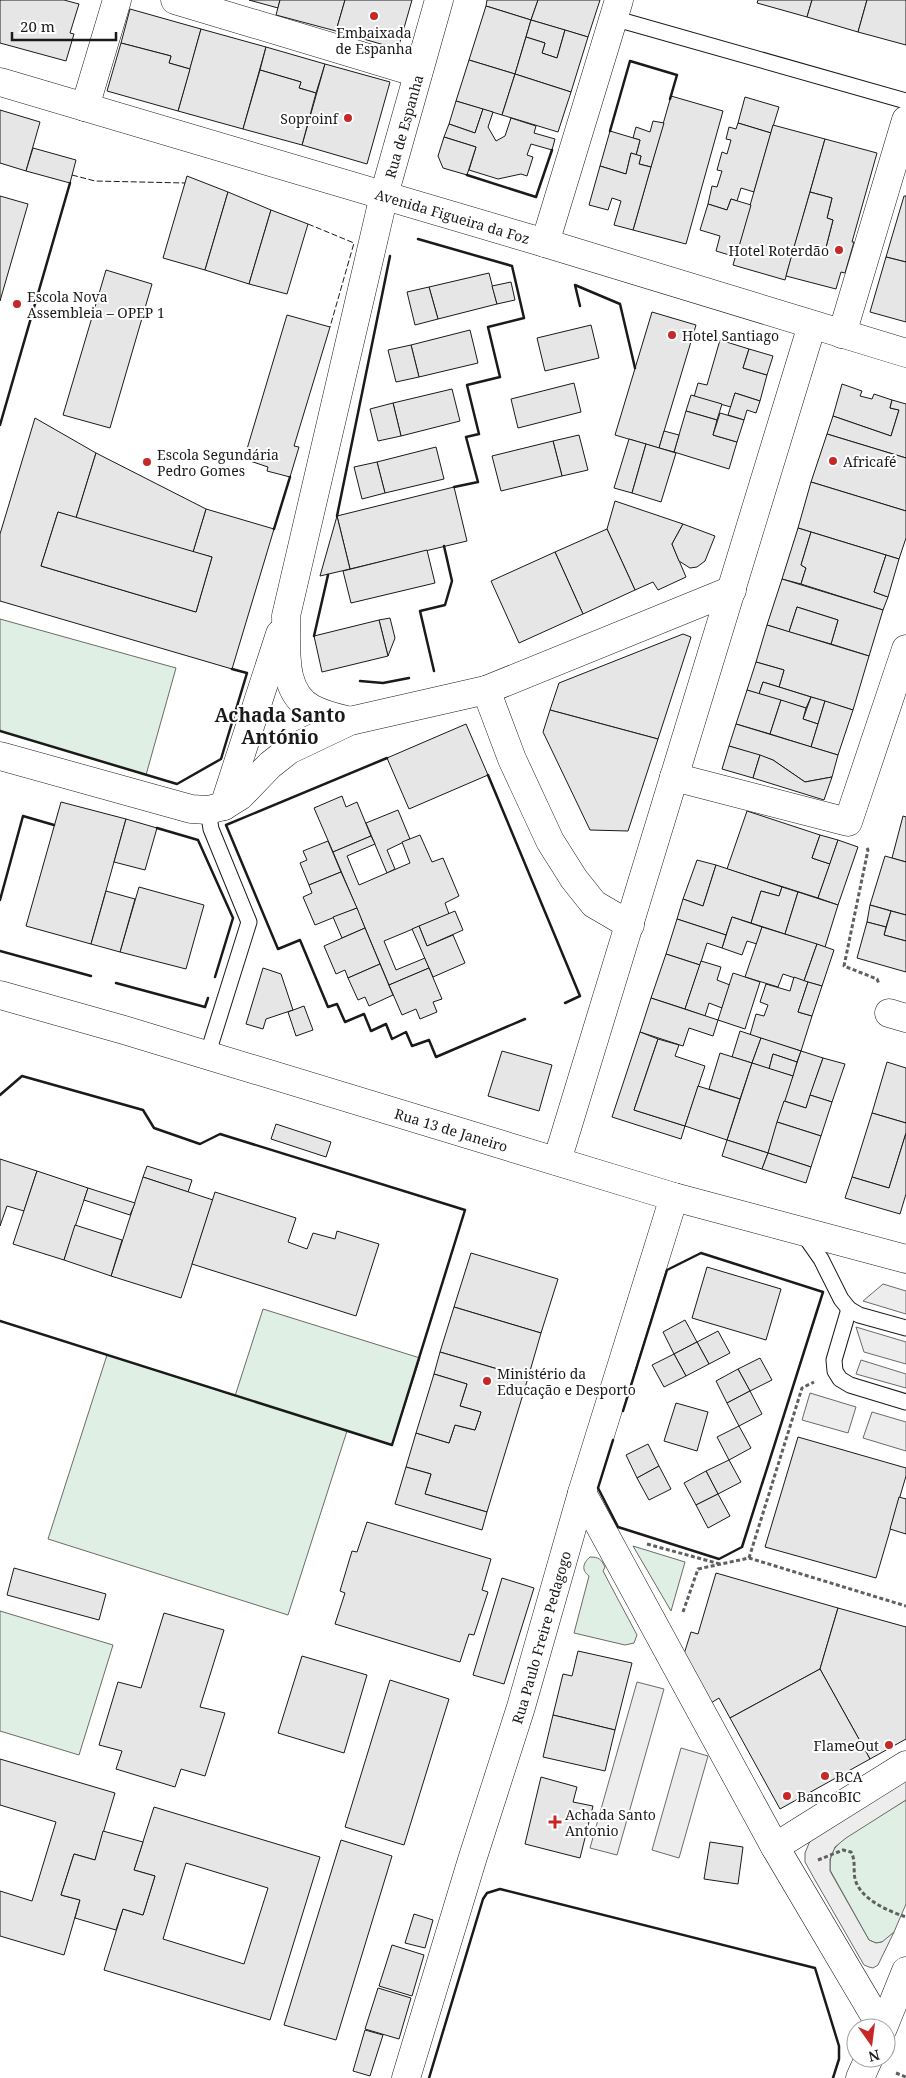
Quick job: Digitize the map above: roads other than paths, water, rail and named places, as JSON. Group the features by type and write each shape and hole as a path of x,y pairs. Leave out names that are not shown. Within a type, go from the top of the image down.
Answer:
{"street":[{"path":"85,107 117,0"},
{"path":"175,0 418,73"},
{"name":"Rua de Espanha","path":"286,616 384,195 438,0"},
{"path":"545,243 616,9"},
{"name":"Avenida Figueira da Foz","path":"0,82 545,243 906,354"},
{"path":"842,334 906,120"},
{"path":"557,1161 812,325"},
{"path":"0,756 191,809 216,808 240,796 270,765 289,750 350,721 486,690 732,590"},
{"path":"286,616 287,663 290,682 299,698 311,709 350,721"},
{"path":"216,808 286,616"},
{"path":"674,777 848,822 906,649"},
{"path":"486,690 512,759 550,841 574,879 594,904 630,925"},
{"name":"Rua 13 de Janeiro","path":"0,994 674,1197 906,1259"},
{"name":"Rua Paulo Freire Pedagogo","path":"406,2078 472,1860 521,1707 582,1493 674,1197"},
{"path":"582,1493 775,1847 877,2018"},
{"path":"775,1847 906,1765"},
{"path":"887,2018 906,1971"}],"lane":[{"path":"616,9 906,101"},
{"path":"207,1056 250,922 211,829 216,808"},
{"path":"801,1231 821,1259 842,1300 850,1309 859,1315 906,1328"},
{"path":"850,1309 834,1360 835,1371 840,1379 850,1385 906,1402"}],"place":[{"name":"Embaixada de Espanha","path":"374,16"},
{"name":"Soproinf","path":"348,118"},
{"name":"Hotel Roterdão","path":"839,250"},
{"name":"Escola Nova Assembleia – OPEP 1","path":"17,304"},
{"name":"Hotel Santiago","path":"672,335"},
{"name":"Africafé","path":"833,461"},
{"name":"Escola Segundária Pedro Gomes","path":"147,462"},
{"name":"Ministério da Educação e Desporto","path":"487,1381"},
{"name":"FlameOut","path":"889,1745"},
{"name":"BCA","path":"825,1776"},
{"name":"BancoBIC","path":"787,1796"},
{"name":"Achada Santo Antonio","path":"555,1822"}],"district":[{"name":"Achada Santo António","path":"280,726"}]}
